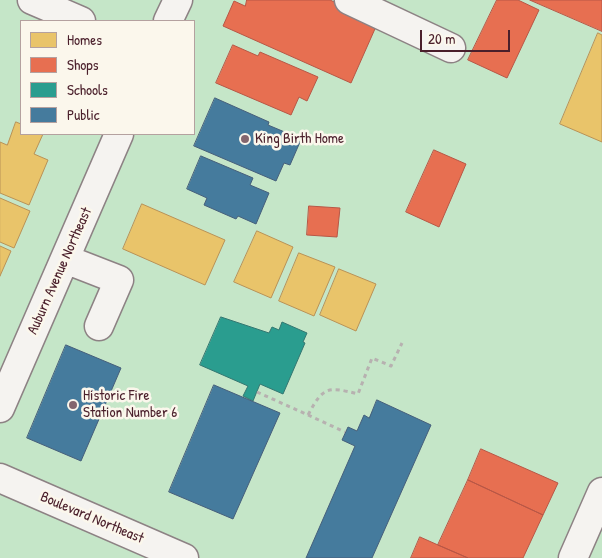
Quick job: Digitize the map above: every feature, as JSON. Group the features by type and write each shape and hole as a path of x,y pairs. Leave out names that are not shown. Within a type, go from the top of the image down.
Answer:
{"street":[{"path":"32,0 80,20"},
{"path":"168,20 178,0"},
{"path":"349,0 451,48"},
{"name":"Auburn Avenue Northeast","path":"0,408 119,135"},
{"path":"65,259 119,280 100,326"},
{"name":"Boulevard Northeast","path":"0,478 184,558"},
{"path":"573,558 602,492"}],"path":[{"path":"308,415 318,397 329,390 336,389 358,394 372,358 391,366 402,343"},
{"path":"257,392 345,432"}],"green space":[{"path":"0,0 602,0 602,558 0,558"}],"building: Homes":[{"path":"598,33 602,35 602,142 560,124"},
{"path":"16,122 20,124 20,135 43,135 34,154 48,160 29,205 0,193 0,142 7,145"},
{"path":"0,198 30,211 14,248 0,242"},
{"path":"142,204 225,240 205,285 123,249"},
{"path":"257,231 293,247 271,298 234,282"},
{"path":"0,246 11,251 0,276"},
{"path":"299,253 335,267 314,316 279,301"},
{"path":"339,269 376,284 356,331 320,315"}],"building: Shops":[{"path":"247,0 330,0 378,22 351,83 223,26 234,1 245,6"},
{"path":"497,0 518,0 539,10 507,78 468,60"},
{"path":"530,0 602,0 602,31"},
{"path":"233,45 258,56 260,52 318,77 307,101 299,97 291,115 216,83"},
{"path":"434,150 466,164 439,227 406,212"},
{"path":"309,206 340,208 337,237 307,235"},
{"path":"481,449 558,483 543,515 468,480"},
{"path":"468,480 543,515 523,558 468,558 438,545"},
{"path":"420,537 438,545 468,558 411,558"}],"building: Schools":[{"path":"221,317 269,333 272,327 279,330 282,322 307,333 303,342 305,343 283,394 260,384 253,401 243,396 248,386 200,365"}],"building: Public":[{"name":"King Birth Home","path":"215,98 269,122 268,125 287,133 286,136 300,142 290,165 284,163 276,181 194,146"},
{"path":"201,156 253,178 250,185 269,193 256,224 238,216 236,219 204,205 207,198 187,189"},
{"name":"Historic Fire Station Number 6","path":"66,345 121,368 81,461 27,438"},
{"path":"214,385 280,413 233,519 169,492"},
{"path":"377,400 431,425 372,558 306,558 355,446 342,440 348,427 357,431 364,415 369,418"}],"place":[{"name":"King Birth Home","path":"245,139"},
{"name":"Historic Fire Station Number 6","path":"73,405"}]}
